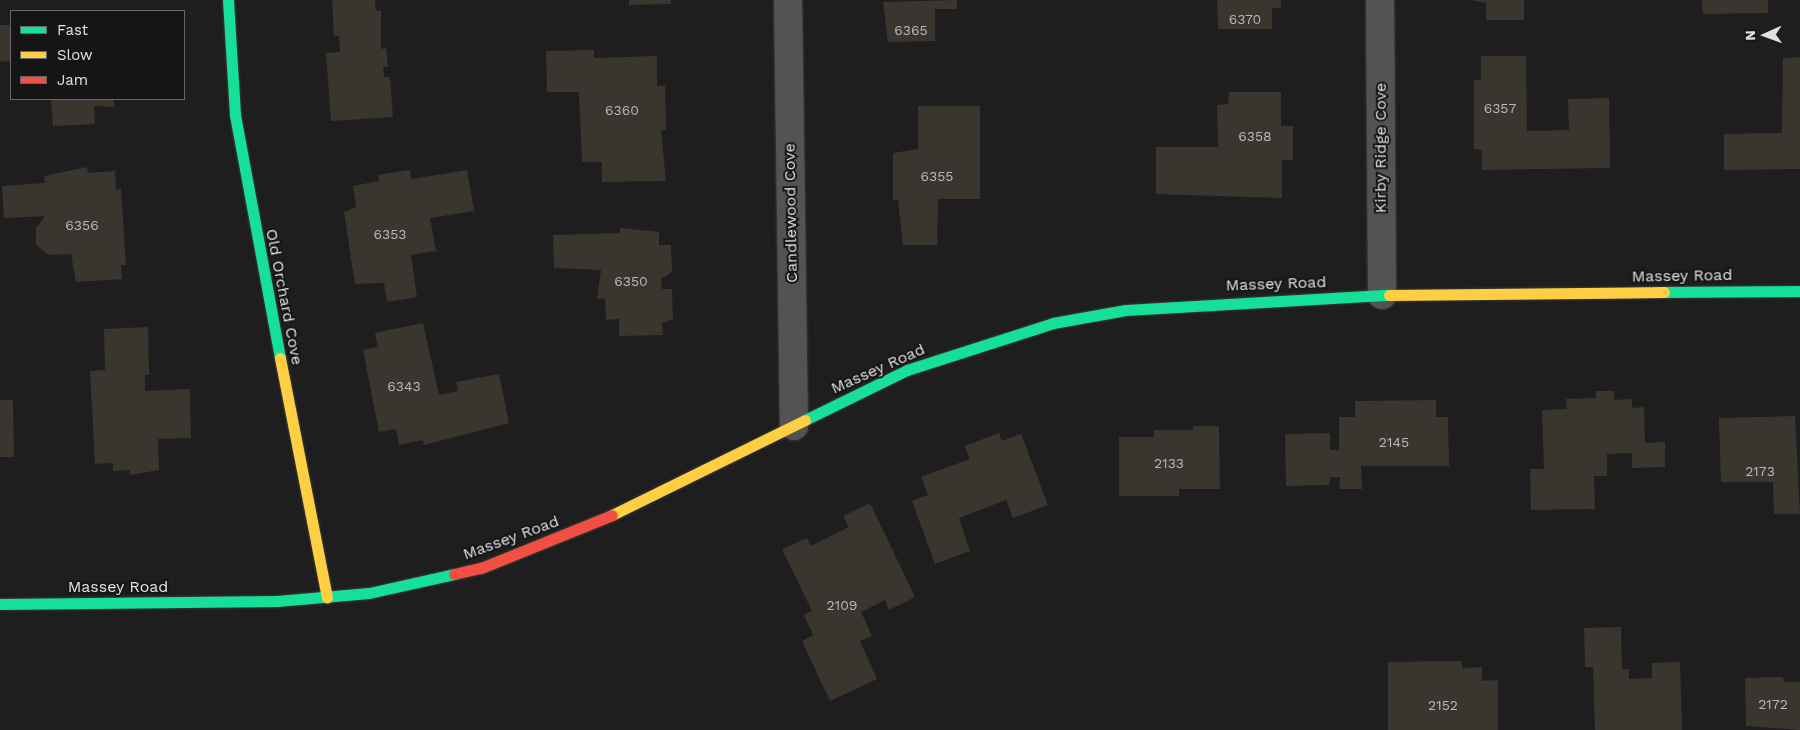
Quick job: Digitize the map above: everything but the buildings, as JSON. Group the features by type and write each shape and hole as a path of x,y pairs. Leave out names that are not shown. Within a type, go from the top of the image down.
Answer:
{"street":[{"name":"Old Orchard Cove","path":"228,0 235,115 249,202 327,597"},
{"name":"Candlewood Cove","path":"788,0 794,426"},
{"name":"Kirby Ridge Cove","path":"1380,0 1382,296"},
{"name":"Massey Road","path":"0,604 225,603 327,597 417,584 540,546 794,426 907,370 1053,323 1201,303 1382,296 1800,291"}],"traffic: fast":[{"path":"228,0 235,115 280,358"},
{"path":"1664,292 1800,291"},
{"path":"805,420 907,370 1053,323 1126,310 1389,295"},
{"path":"0,604 277,601 369,593 454,574"}],"traffic: slow":[{"path":"1389,295 1664,292"},
{"path":"280,358 327,597"},
{"path":"612,515 805,420"}],"traffic: jam":[{"path":"454,574 481,568 612,515"}]}
